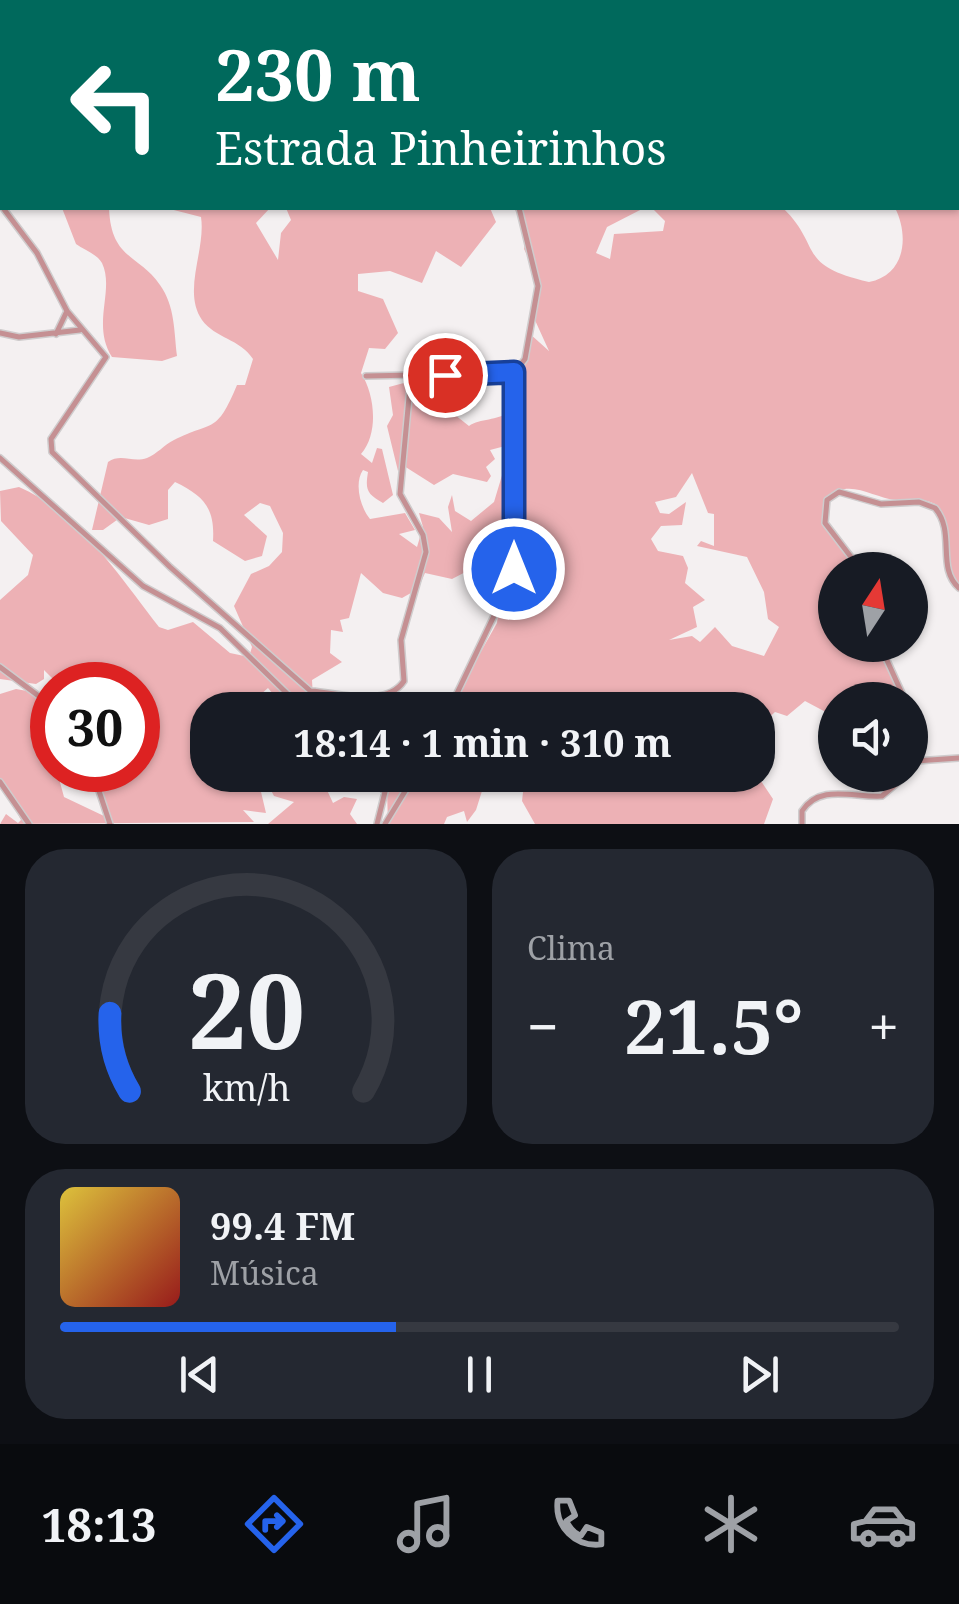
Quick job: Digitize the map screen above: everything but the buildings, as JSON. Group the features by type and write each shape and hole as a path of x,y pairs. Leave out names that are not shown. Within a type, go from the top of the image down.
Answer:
{"street":[{"path":"5,210 37,253 67,311 105,352 104,366 51,438 52,452 170,567 312,691 380,697 395,692 404,681 401,640 426,552 422,535 400,494 411,376"},
{"path":"458,692 514,574 514,372 525,359 538,286 519,210"},
{"path":"56,334 67,311"},
{"path":"0,333 10,337 82,330"},
{"path":"366,376 514,372"},
{"path":"0,458 143,586 212,622 285,692"},
{"path":"847,552 825,523 826,500 838,492 882,504 919,502 936,508 948,536 948,572 959,588"},
{"path":"0,667 30,690"},
{"path":"928,760 959,758"},
{"path":"0,782 29,824"},
{"path":"99,792 110,824"},
{"path":"377,824 384,792"},
{"path":"385,824 404,792"},
{"path":"802,824 802,811 814,798 833,793 882,796 887,792"}],"shaded area":[{"path":"63,210 109,210 120,247 152,275 169,301 177,356 162,361 112,357 103,332 106,284 102,263 76,244"},
{"path":"174,210 268,210 256,223 278,260 281,233 291,220 287,210 491,210 496,222 461,267 436,251 422,283 390,271 358,274 358,291 383,299 398,333 385,349 369,348 361,373 369,392 373,425 361,454 372,463 377,448 382,449 393,495 383,503 373,497 367,487 368,472 363,470 359,495 370,519 405,513 415,530 399,534 417,547 423,527 419,513 439,518 452,532 448,507 452,495 455,511 471,521 494,502 503,472 512,466 513,444 490,450 495,459 486,467 491,476 487,482 453,474 434,485 404,466 398,471 387,426 393,415 389,387 415,380 426,383 436,400 469,426 504,415 514,404 529,333 549,351 534,318 534,269 524,249 527,231 515,210 640,210 607,227 596,253 610,259 614,234 663,231 665,221 654,210 785,210 820,261 846,276 869,282 881,278 897,263 902,230 896,210 959,210 959,588 949,569 944,524 935,504 925,501 887,498 852,489 836,492 828,498 827,522 848,552 818,552 818,662 890,662 899,682 818,682 818,708 805,701 787,716 775,712 775,692 458,692 497,623 504,566 515,563 523,552 488,559 489,570 477,566 452,579 425,573 418,589 402,598 383,593 361,573 349,618 340,620 343,632 331,630 330,653 342,662 312,680 313,692 271,692 268,688 263,692 190,692 190,792 261,792 266,813 243,810 254,822 0,824 6,814 18,823 21,820 0,780 0,694 16,689 30,692 30,792 63,792 64,797 104,816 101,792 160,792 160,662 30,662 30,683 0,679 0,600 28,575 33,555 1,521 0,491 19,487 61,513 97,548 159,627 168,630 193,622 230,653 249,657 252,647 234,606 251,574 269,566 282,552 283,533 270,506 260,503 244,515 267,536 262,556 245,561 213,541 206,504 175,482 168,490 168,519 149,525 121,517 103,530 92,530 108,462 117,458 147,458 174,440 213,424 224,412 237,385 245,385 253,359 207,326 196,309 194,283 201,217","holes":["692,473 708,513 714,514 714,546 701,541 697,546 747,557 764,592 768,619 779,627 764,656 732,646 715,627 700,642 692,636 669,640 697,627 693,607 705,600 685,583 688,568 683,556 658,551 651,539 661,526 682,525 686,502 669,514 660,513 655,502 676,497"]},
{"path":"272,792 328,792 333,803 344,797 357,799 350,814 357,824 268,824 294,802"},
{"path":"387,792 482,792 467,822 464,811 447,817 444,824 388,824"},
{"path":"523,792 768,792 773,799 764,824 535,824 522,801"}],"route":[{"path":"445,375 514,372 514,569"}]}
